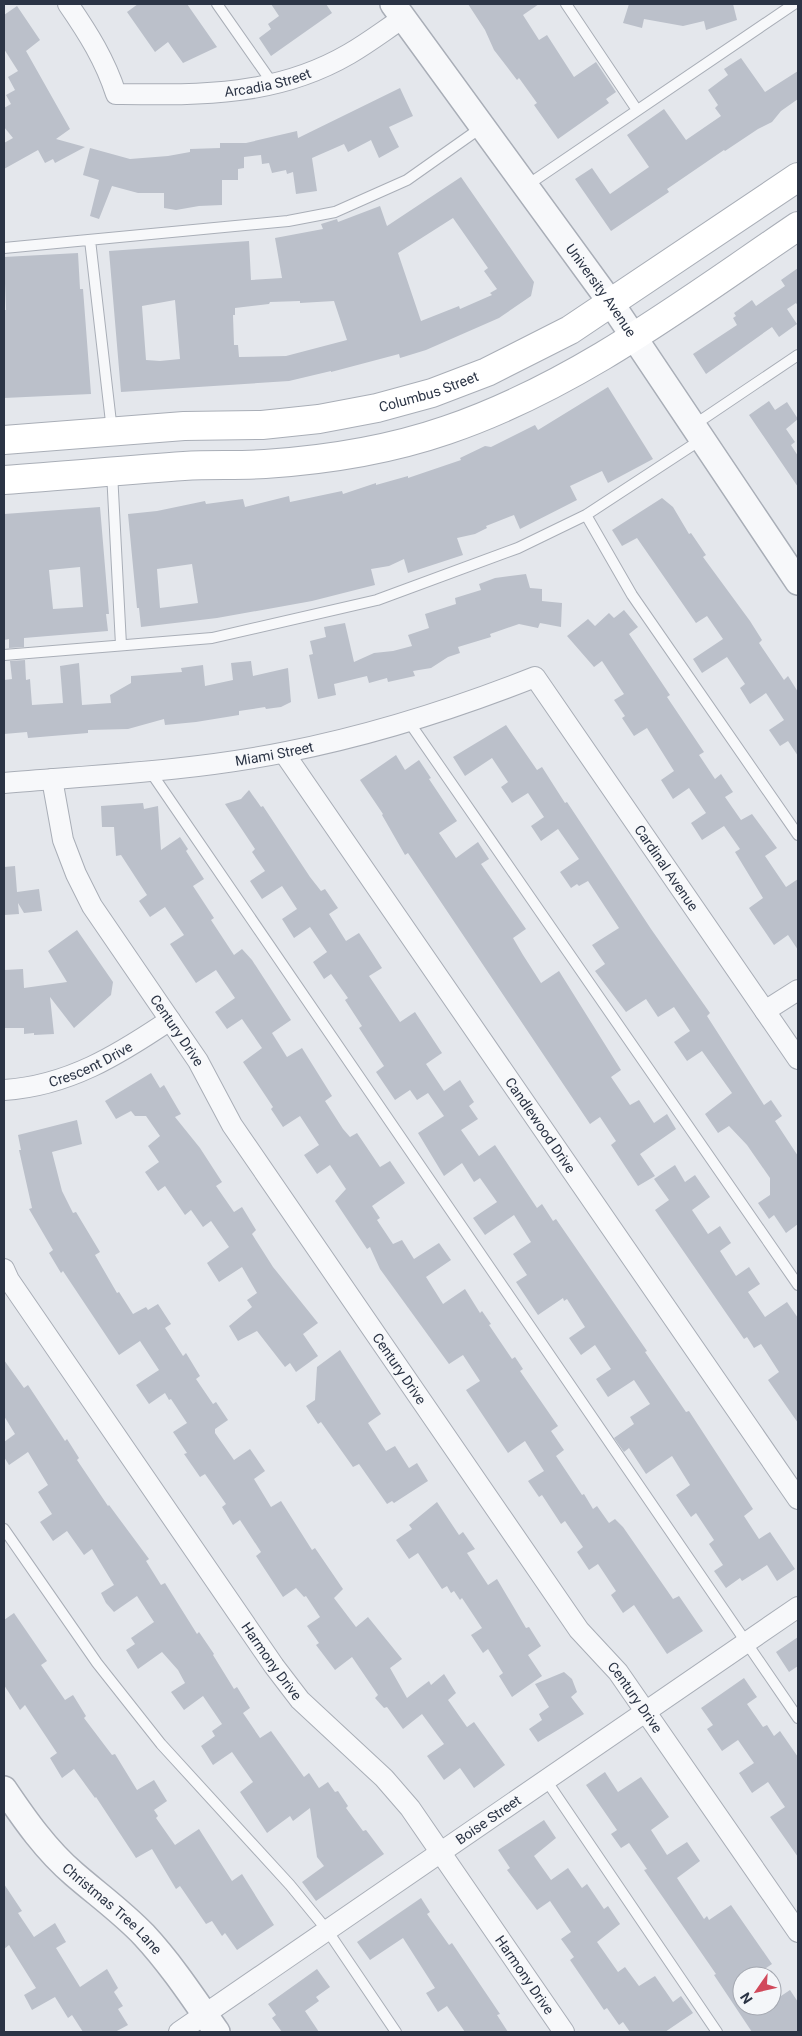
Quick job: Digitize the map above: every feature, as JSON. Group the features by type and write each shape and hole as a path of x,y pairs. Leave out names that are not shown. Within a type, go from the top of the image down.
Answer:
{"main road":[{"name":"Columbus Street","path":"4,440 184,426 262,425 319,419 376,408 432,393 487,372 570,330 798,177"},
{"path":"4,480 186,466 264,465 325,459 386,447 445,431 503,409 555,384 634,337 798,226"}],"street":[{"name":"Arcadia Street","path":"68,4 98,49 107,66 116,94 218,94 273,84 314,71 349,54 398,11"},
{"name":"University Avenue","path":"398,11 611,303 798,582"},
{"name":"Miami Street","path":"4,783 218,764 284,753 353,738 409,722 536,677"},
{"name":"Cardinal Avenue","path":"536,677 798,1059"},
{"name":"Candlewood Drive","path":"284,753 798,1499"},
{"name":"Century Drive","path":"52,779 63,840 76,874 92,906 198,1061 232,1125 579,1630 618,1672 798,1932"},
{"path":"766,1011 798,990"},
{"name":"Crescent Drive","path":"4,1090 54,1082 87,1070 120,1054 170,1020"},
{"name":"Harmony Drive","path":"4,1269 9,1280 274,1666 300,1700 384,1778 410,1808 564,2032"},
{"name":"Boise Street","path":"179,2032 211,2023 328,1930 798,1607"},
{"name":"Christmas Tree Lane","path":"4,1789 46,1846 74,1874 143,1934 169,1964 211,2023"}],"lane":[{"path":"217,4 273,84"},
{"path":"566,4 637,110"},
{"path":"526,186 794,4"},
{"path":"4,248 288,221 335,212 407,180 482,126"},
{"path":"90,240 112,432"},
{"path":"4,655 212,638 377,600 518,548 586,515 798,355"},
{"path":"112,472 121,645"},
{"path":"586,515 632,595 798,835"},
{"path":"409,722 798,1285"},
{"path":"150,771 798,1718"},
{"path":"4,1529 97,1663 161,1744 290,1884 328,1930 396,2032"},
{"path":"546,1780 717,2032"}],"building":[{"path":"138,4 187,4 217,47 183,63 168,42 155,52 127,12"},
{"path":"271,4 326,4 332,13 271,56 259,38 271,29 268,24 279,16"},
{"path":"468,4 539,4 523,15 539,40 547,35 574,77 596,62 616,92 606,99 609,103 558,139 534,105 537,103 519,78 517,80 494,50 485,30"},
{"path":"629,4 733,4 737,20 706,30 704,21 683,26 644,19 642,28 623,23"},
{"path":"17,6 40,40 26,51 70,129 56,139 85,147 55,163 53,159 45,163 38,150 4,169 4,143 13,138 4,127 4,108 11,104 6,95 15,90 8,77 18,71 4,49 4,15"},
{"path":"741,58 765,92 798,71 798,99 781,111 772,122 724,150 667,189 669,192 611,231 575,179 592,168 610,194 649,167 627,135 664,109 686,140 721,116 715,108 718,105 708,90 728,75 724,69"},
{"path":"400,88 413,116 389,127 399,147 379,158 371,140 348,152 344,144 312,158 317,191 296,194 293,172 287,174 286,170 272,173 269,163 262,164 261,155 244,157 244,168 238,169 238,180 222,180 222,205 176,210 164,208 164,193 138,193 112,186 99,219 90,216 99,180 83,175 90,148 130,159 168,156 190,152 190,149 220,148 220,143 246,143 297,131 298,138"},
{"path":"461,177 534,282 531,296 499,318 426,350 400,358 399,354 289,381 121,392 109,251 249,241 251,280 282,278 275,238 323,229 321,224 337,219 338,222 380,206 387,226","holes":["453,218 488,268 484,271 497,289 490,293 492,295 460,309 459,306 421,321 398,253","175,300 180,359 146,360 142,306","334,301 347,340 286,356 239,357 238,345 234,345 233,315 235,315 235,308 269,304 270,302"]},
{"path":"78,253 80,289 83,289 91,394 4,398 4,310 6,310 4,257"},
{"path":"798,268 798,306 796,303 787,309 797,324 779,337 772,327 706,374 693,354 737,325 733,318 736,316 734,313 752,300 756,306 785,286 781,280"},
{"path":"608,387 653,459 608,483 602,471 570,486 577,500 520,529 514,515 486,526 487,528 475,534 457,538 463,555 408,573 404,559 389,566 371,569 375,585 312,601 217,618 141,627 139,608 137,608 128,514 157,511 205,501 206,504 243,499 245,507 289,496 290,502 342,491 343,494 376,483 376,485 408,476 408,478 461,460 460,458 485,446 491,447 535,425 538,430","holes":["192,564 198,603 160,608 157,569"]},
{"path":"769,401 775,410 787,402 798,419 786,429 795,442 791,445 798,456 798,487 749,415"},
{"path":"662,498 673,507 689,534 691,533 706,555 703,557 750,621 762,640 759,643 784,680 788,676 798,692 798,756 788,741 780,746 769,730 784,720 766,693 750,704 740,688 745,684 727,657 702,673 693,659 723,639 707,616 696,623 637,538 622,546 612,530"},
{"path":"100,507 109,614 106,614 108,631 24,638 24,647 9,648 9,639 4,640 4,514","holes":["80,567 83,607 53,609 49,570"]},
{"path":"526,574 530,588 542,589 542,601 562,603 561,627 540,623 538,628 519,624 490,634 491,637 458,647 460,653 448,657 431,668 413,671 415,676 388,682 387,678 369,683 367,676 334,684 336,695 318,699 309,655 313,654 310,641 326,637 324,627 345,623 354,662 374,653 412,646 408,635 429,628 425,614 456,604 455,598 481,590 479,584 495,578"},
{"path":"624,610 638,627 629,634 670,695 667,697 704,752 699,755 715,779 721,774 733,792 725,797 741,820 752,814 777,848 765,856 786,887 798,879 798,950 788,935 774,945 749,908 763,898 735,852 740,849 724,826 702,840 691,823 706,813 689,788 673,799 661,780 674,771 647,728 634,736 622,718 625,716 614,700 624,694 602,661 594,667 567,636 588,619 595,626 609,613 614,618"},
{"path":"25,660 26,680 30,679 32,705 63,703 60,666 79,663 82,705 111,703 110,695 131,683 131,676 182,672 181,668 203,665 205,686 233,680 231,663 251,661 253,676 288,668 291,702 281,707 266,709 265,707 239,711 239,715 196,722 165,725 164,719 128,729 88,730 88,733 28,738 27,732 4,734 4,680 12,679 10,661"},
{"path":"506,725 537,770 542,767 565,803 567,802 651,929 710,1013 707,1016 764,1105 771,1100 782,1116 775,1121 798,1156 798,1224 786,1233 774,1215 769,1219 758,1203 770,1195 770,1178 747,1145 729,1126 718,1133 705,1114 732,1093 702,1051 687,1061 674,1042 690,1031 674,1007 658,1017 646,999 626,1012 595,971 605,964 592,945 619,928 588,881 571,888 560,872 579,859 558,829 541,841 531,826 544,817 528,793 512,803 501,787 508,782 492,758 465,776 453,757"},
{"path":"396,755 405,770 419,760 431,778 429,779 457,821 439,833 456,858 478,842 489,859 481,864 526,929 513,938 541,983 559,971 621,1070 611,1077 630,1105 639,1100 654,1123 667,1114 676,1129 640,1154 655,1176 638,1186 611,1145 616,1141 600,1117 590,1124 408,853 405,855 383,814 360,780"},
{"path":"249,790 261,807 263,806 310,877 321,891 325,889 338,908 329,914 346,941 359,933 369,948 382,968 369,976 400,1022 415,1012 442,1053 426,1064 444,1091 460,1080 474,1102 469,1106 478,1119 461,1130 479,1156 495,1145 537,1208 542,1204 553,1221 556,1219 647,1351 645,1352 686,1412 689,1411 753,1509 744,1516 759,1539 770,1532 795,1569 777,1581 767,1565 742,1581 740,1578 726,1588 714,1571 723,1565 709,1544 714,1540 696,1513 691,1517 676,1495 690,1485 672,1456 646,1474 629,1448 624,1452 614,1438 634,1424 630,1417 650,1404 634,1380 608,1397 596,1379 611,1369 595,1345 581,1355 569,1338 585,1327 567,1299 564,1301 563,1298 538,1315 516,1282 527,1275 513,1254 531,1242 514,1215 485,1235 473,1218 497,1202 480,1178 474,1182 462,1163 444,1176 418,1133 444,1116 428,1093 417,1100 410,1090 395,1100 376,1072 384,1066 359,1028 362,1026 345,1000 348,998 331,974 324,979 313,962 327,952 310,927 294,938 282,919 297,909 282,886 262,899 250,881 265,871 252,852 255,849 225,804 241,799"},
{"path":"143,803 144,809 158,806 161,850 180,837 188,849 186,851 204,879 193,886 214,918 211,920 234,955 242,949 252,960 291,1020 272,1033 287,1057 302,1048 332,1096 325,1101 343,1129 350,1137 357,1133 380,1167 390,1161 405,1183 372,1206 380,1218 377,1220 393,1244 402,1240 414,1259 439,1243 451,1260 426,1277 443,1304 465,1289 480,1313 482,1311 491,1324 489,1325 512,1359 515,1357 523,1369 520,1371 558,1426 551,1431 564,1450 556,1456 582,1495 584,1494 593,1509 597,1506 609,1523 615,1519 623,1527 673,1599 679,1596 703,1631 667,1654 634,1605 623,1613 611,1595 616,1591 598,1564 589,1570 577,1552 583,1547 565,1521 561,1524 542,1495 539,1497 528,1481 544,1471 525,1441 508,1453 466,1390 480,1381 463,1355 449,1364 380,1269 370,1247 367,1249 335,1201 346,1189 330,1165 317,1174 304,1155 319,1145 300,1116 283,1127 271,1109 273,1107 243,1062 262,1048 242,1019 227,1029 215,1012 235,998 216,970 196,983 170,944 184,935 165,907 150,917 139,901 147,895 121,855 116,856 114,827 102,827 101,806"},
{"path":"15,866 17,892 39,889 42,911 24,913 18,903 19,914 4,915 4,867"},
{"path":"77,930 113,982 111,995 74,1028 50,997 54,1034 24,1034 24,1028 4,1028 4,970 23,969 24,988 67,982 48,951"},
{"path":"151,1073 160,1088 164,1085 181,1114 175,1117 200,1148 222,1182 216,1186 234,1212 242,1207 256,1230 252,1234 273,1267 318,1323 303,1334 318,1356 296,1372 290,1363 285,1367 257,1331 238,1341 229,1326 252,1307 247,1300 257,1293 242,1267 219,1282 207,1263 229,1247 211,1221 203,1227 191,1210 185,1215 165,1186 158,1191 145,1172 159,1162 148,1146 160,1136 146,1116 135,1116 131,1111 116,1119 105,1101"},
{"path":"77,1120 82,1144 52,1152 62,1191 73,1213 76,1212 100,1252 95,1255 117,1293 119,1292 133,1314 146,1307 148,1310 158,1304 171,1324 165,1328 183,1356 186,1353 200,1376 196,1379 213,1404 216,1402 228,1420 215,1429 215,1433 234,1460 250,1449 265,1471 254,1479 271,1507 281,1501 312,1550 315,1548 343,1589 334,1598 356,1627 368,1617 402,1659 390,1668 407,1698 429,1681 431,1685 444,1674 456,1693 448,1700 467,1727 474,1722 505,1765 474,1788 460,1768 444,1780 427,1756 444,1744 422,1714 403,1729 387,1707 384,1708 375,1698 378,1695 352,1657 335,1670 316,1645 319,1643 307,1626 320,1617 306,1596 304,1597 296,1588 283,1597 256,1556 261,1552 240,1520 233,1525 222,1507 226,1504 205,1474 200,1477 184,1454 187,1453 173,1432 187,1423 171,1399 169,1400 165,1393 149,1404 136,1385 159,1370 140,1341 119,1355 49,1253 53,1250 29,1209 32,1208 19,1150 21,1150 18,1135"},
{"path":"675,1165 685,1182 695,1175 710,1197 692,1210 708,1234 720,1226 731,1243 720,1251 736,1276 749,1267 760,1284 748,1292 765,1317 787,1302 798,1318 798,1423 768,1380 779,1372 761,1344 754,1348 747,1337 744,1339 655,1210 669,1200 654,1179"},
{"path":"340,1350 381,1414 368,1423 386,1451 395,1446 409,1468 417,1463 428,1481 394,1503 392,1501 387,1504 359,1464 353,1467 321,1422 318,1424 306,1406 315,1400 317,1367"},
{"path":"4,1360 24,1388 28,1385 65,1441 67,1439 79,1458 77,1460 108,1506 149,1559 146,1561 161,1585 165,1583 197,1634 199,1632 214,1654 234,1689 237,1687 250,1708 243,1713 260,1738 271,1731 304,1777 309,1773 319,1788 328,1782 335,1792 338,1791 348,1806 346,1808 363,1831 366,1830 384,1854 316,1901 302,1882 324,1866 317,1857 310,1808 293,1821 290,1816 267,1833 240,1792 253,1782 232,1752 213,1765 201,1746 215,1736 212,1731 222,1724 203,1696 184,1710 171,1692 185,1683 178,1670 162,1652 138,1669 126,1650 135,1644 131,1638 154,1622 137,1596 114,1612 106,1603 101,1593 114,1585 92,1549 84,1555 67,1531 53,1541 40,1522 52,1514 38,1492 48,1485 28,1452 9,1465 4,1457 4,1442 15,1434 4,1416"},
{"path":"437,1502 459,1535 463,1532 475,1549 467,1553 488,1585 497,1579 526,1628 529,1627 541,1646 528,1655 542,1676 512,1697 499,1676 503,1673 488,1649 483,1653 471,1635 482,1628 462,1598 460,1600 454,1591 451,1593 447,1586 442,1589 418,1553 409,1559 396,1540 412,1529 409,1525"},
{"path":"14,1613 47,1661 41,1665 65,1700 73,1695 86,1716 84,1718 112,1755 115,1754 137,1790 154,1780 167,1801 154,1810 158,1816 156,1818 175,1845 199,1829 232,1881 242,1874 274,1925 237,1950 225,1933 222,1936 212,1921 206,1924 180,1886 176,1889 152,1849 136,1858 96,1797 74,1769 62,1778 50,1758 57,1753 25,1705 20,1710 4,1685 4,1620"},
{"path":"798,1637 798,1666 789,1672 776,1652"},
{"path":"564,1672 572,1679 577,1692 571,1697 584,1714 538,1742 529,1729 542,1720 539,1714 549,1707 535,1684"},
{"path":"744,1678 757,1697 747,1704 763,1727 767,1725 774,1736 780,1731 798,1757 798,1857 770,1817 785,1807 768,1782 752,1793 739,1773 754,1763 738,1740 722,1751 707,1729 713,1725 701,1708"},
{"path":"605,1772 618,1792 641,1777 669,1817 651,1830 667,1855 687,1842 700,1861 677,1878 704,1919 707,1916 709,1920 731,1905 772,1964 769,1966 732,1966 732,2002 714,1975 716,1974 644,1870 647,1869 629,1843 621,1848 611,1834 617,1830 586,1785"},
{"path":"544,1820 556,1838 534,1856 551,1880 568,1868 582,1888 587,1884 604,1909 608,1906 620,1924 597,1942 618,1972 625,1967 639,1986 655,1976 673,2002 681,1996 693,2013 665,2032 630,2032 623,2022 619,2025 607,2008 604,2010 570,1960 574,1957 561,1939 571,1932 550,1901 537,1910 507,1870 510,1868 498,1850"},
{"path":"4,1884 22,1911 18,1913 34,1937 55,1923 66,1942 56,1948 80,1987 107,1969 118,1988 114,1992 123,2006 118,2009 128,2025 115,2032 83,2032 72,2015 68,2018 55,1997 32,2010 24,1995 36,1988 9,1945 4,1949"},
{"path":"421,1898 430,1912 427,1914 449,1945 452,1943 500,2014 497,2015 508,2032 465,2032 447,2006 438,2012 426,1993 435,1988 403,1938 370,1960 357,1942"},
{"path":"317,1969 330,1987 316,1997 319,2001 305,2011 319,2032 282,2032 272,2018 276,2015 268,2004"},
{"path":"790,1990 798,2002 798,2032 752,2032 741,2016 782,2016 782,1995"}]}
